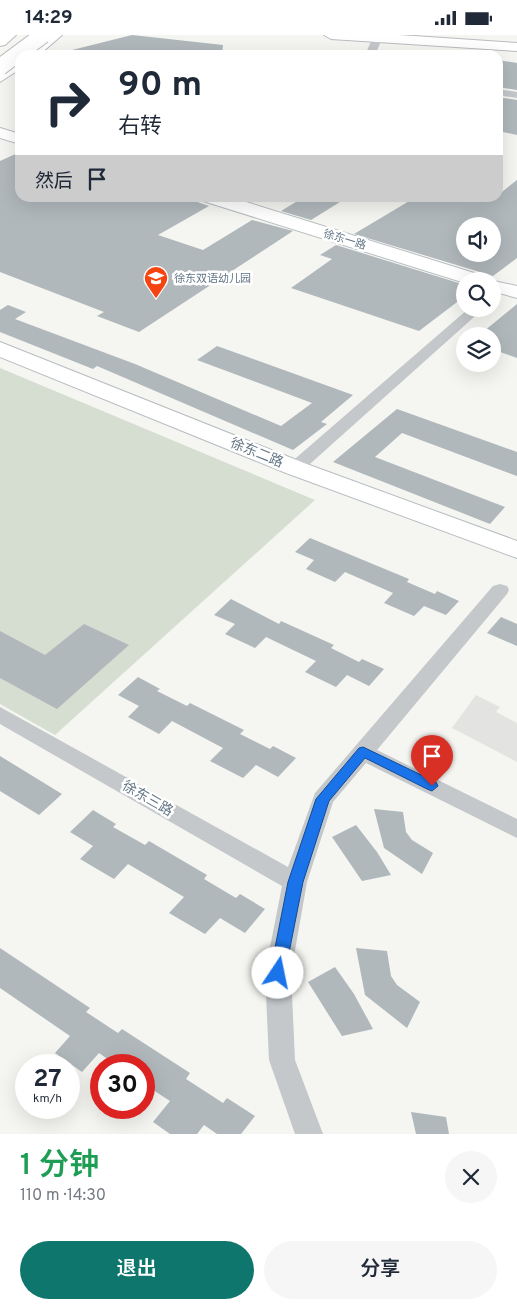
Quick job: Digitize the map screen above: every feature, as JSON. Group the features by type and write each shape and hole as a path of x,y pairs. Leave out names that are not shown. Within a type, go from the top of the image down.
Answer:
{"main road":[{"path":"0,42 9,35"},
{"path":"0,54 25,35"},
{"path":"23,50 43,35"},
{"path":"36,50 55,35"},
{"path":"331,35 517,47"},
{"path":"417,35 517,47"},
{"path":"474,35 517,38"},
{"path":"483,35 517,38"},
{"path":"0,67 15,56"},
{"path":"0,77 15,66"},
{"path":"0,133 15,138"},
{"name":"徐东一路","path":"225,202 456,274"},
{"path":"501,290 517,273"},
{"name":"徐东二路","path":"0,349 296,467 517,550"}],"street":[{"path":"372,50 377,39"},
{"path":"503,93 517,95"},
{"path":"296,467 467,317"},
{"path":"309,1134 282,1060 278,973 295,882 322,799 500,590"},
{"name":"徐东三路","path":"0,714 295,882"},
{"path":"363,752 517,829"}],"shaded area":[{"path":"0,368 315,500 55,735 0,704"},
{"path":"476,695 500,707 496,712 517,723 517,762 452,728"}],"building":[{"path":"132,35 223,45 222,50 72,50"},
{"path":"503,61 517,63 517,90 503,88"},
{"path":"503,98 517,100 517,135 503,132"},
{"path":"15,154 15,202 197,202 209,206 158,235 203,250 252,220 293,231 139,332 97,316 104,312 0,272 0,161"},
{"path":"517,180 517,258 498,272 480,272 354,234 408,202 503,202 503,191"},
{"path":"296,202 340,202 311,220 281,211"},
{"path":"336,245 456,282 456,303 419,331 291,288 332,259 320,255"},
{"path":"517,304 517,358 501,352 501,327 489,327"},
{"path":"8,305 26,312 15,319 135,364 281,426 312,403 197,360 217,346 353,395 321,422 327,424 293,450 97,366 93,369 0,332 0,310"},
{"path":"397,409 517,452 517,476 402,433 375,457 505,507 490,524 333,462"},
{"path":"310,538 409,579 407,582 435,594 437,591 459,601 446,615 424,606 414,616 384,603 393,593 345,572 335,582 306,569 314,560 295,552"},
{"path":"231,599 279,624 281,621 334,645 331,648 359,662 362,659 384,669 369,686 347,675 336,687 305,672 316,661 266,637 255,648 225,634 235,624 214,615"},
{"path":"501,617 517,624 517,646 487,633"},
{"path":"84,624 129,645 57,709 0,678 0,631 45,655"},
{"path":"138,677 160,689 157,691 187,706 190,703 244,730 240,734 270,749 273,746 296,758 278,777 256,765 243,778 210,761 223,748 172,721 159,734 128,717 139,706 118,695"},
{"path":"0,756 62,794 39,815 0,791"},
{"path":"374,809 403,812 406,832 412,840 433,853 422,874 384,848"},
{"path":"93,810 116,824 113,827 145,845 149,841 207,875 204,879 236,898 240,894 265,909 245,933 220,918 205,934 169,913 184,897 128,864 114,879 80,859 93,846 70,832"},
{"path":"356,825 377,852 391,875 362,881 332,837"},
{"path":"0,948 90,1008 86,1012 118,1033 122,1029 190,1073 186,1079 223,1103 227,1098 255,1116 241,1134 217,1134 204,1125 197,1134 170,1134 153,1122 170,1101 155,1091 155,1054 90,1054 90,1063 82,1072 80,1071 80,1054 55,1053 70,1036 0,988"},
{"path":"356,948 387,951 391,976 397,985 420,1002 407,1028 365,995"},
{"path":"335,967 354,994 373,1029 342,1036 308,982"},
{"path":"411,1112 446,1117 449,1134 416,1134"}],"place":[{"name":"徐东双语幼儿园","path":"156,299"}],"route":[{"path":"278,973 295,882 322,799 363,752 432,786"}]}
